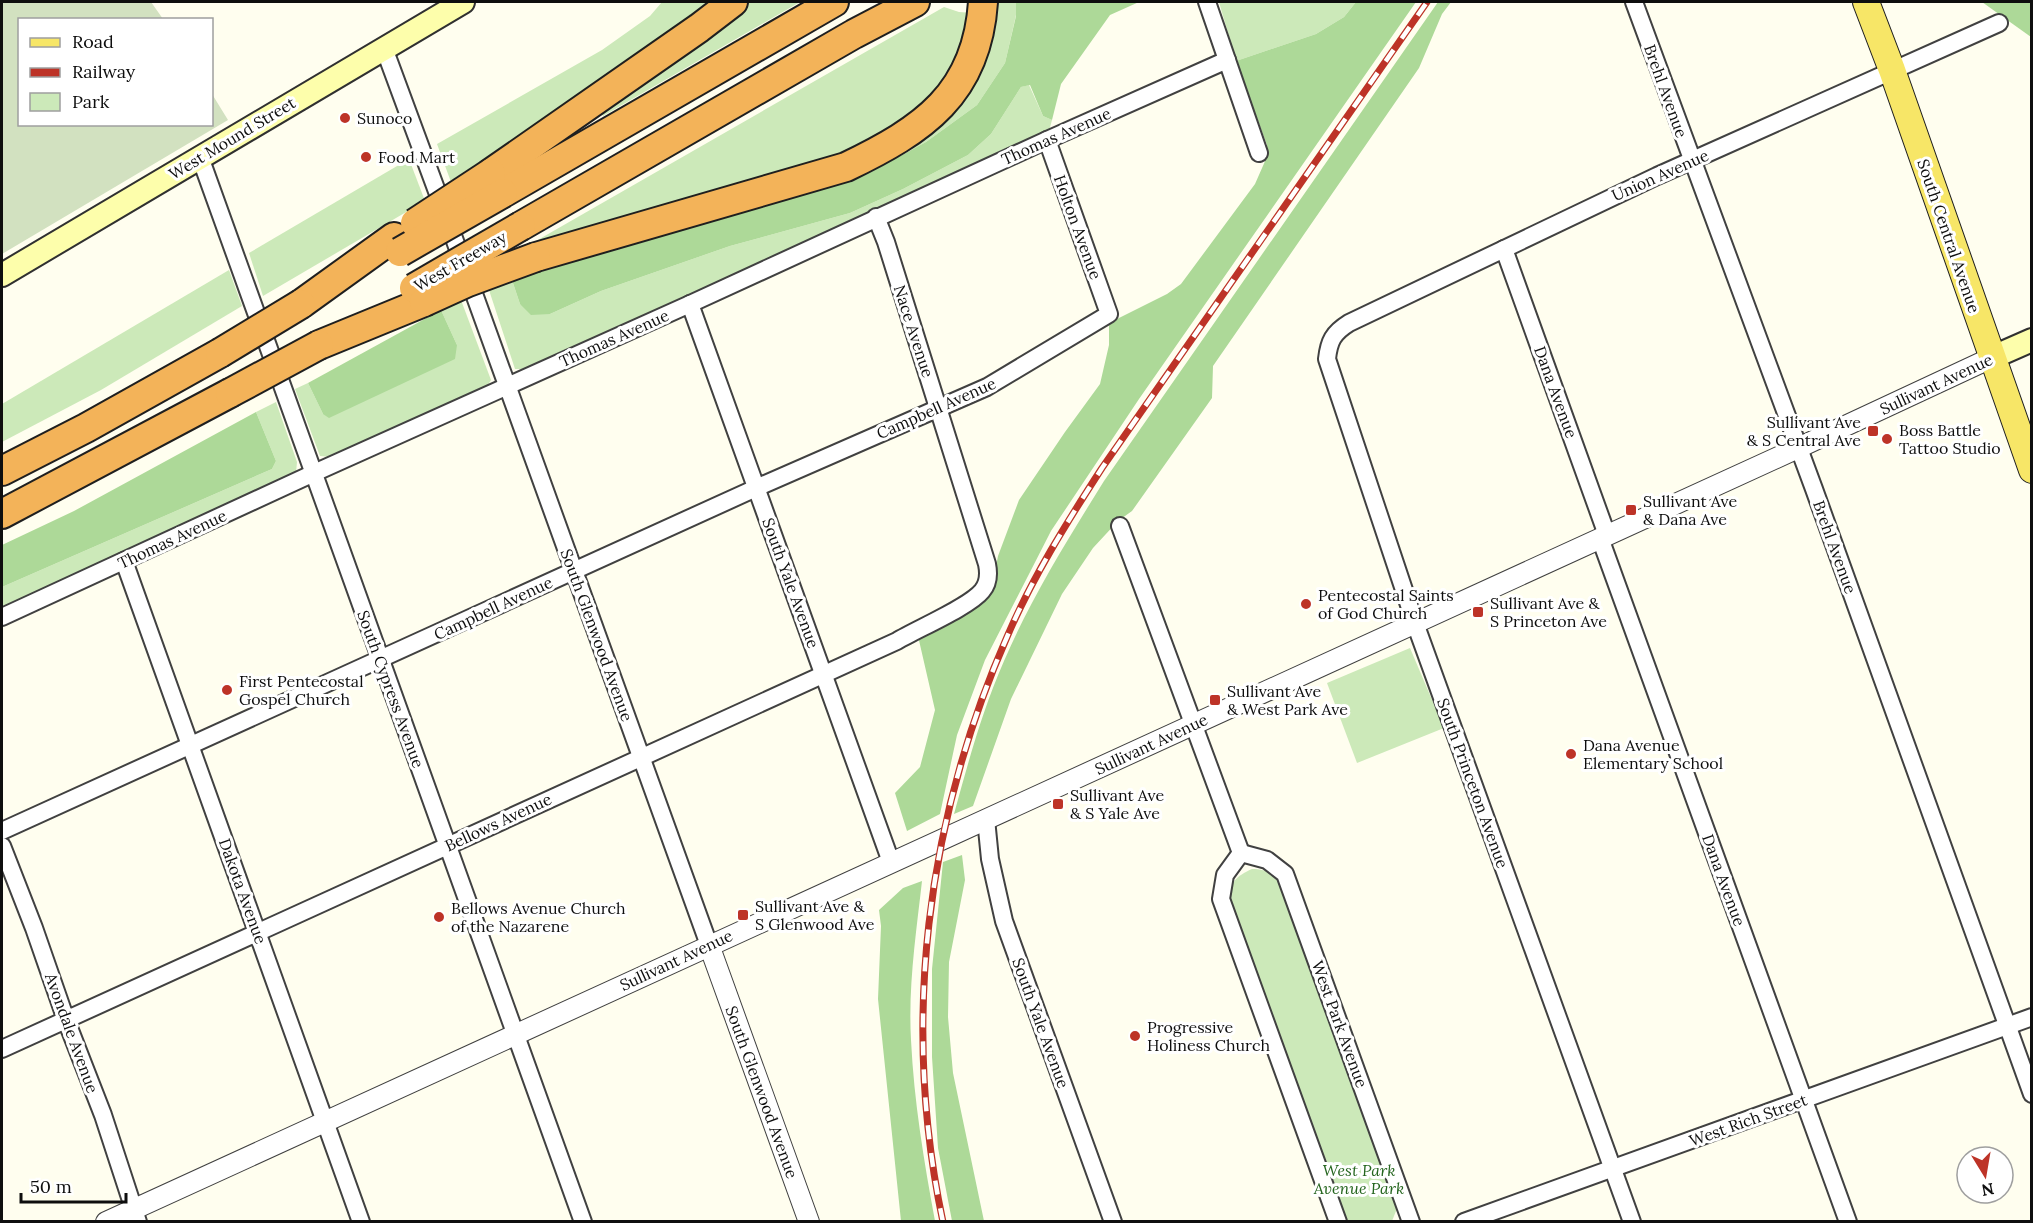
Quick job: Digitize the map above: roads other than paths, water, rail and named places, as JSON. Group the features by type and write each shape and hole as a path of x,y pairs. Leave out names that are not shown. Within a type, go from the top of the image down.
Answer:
{"highway":[{"path":"497,183 733,2"},
{"path":"2,471 86,428 220,353 497,183 834,2"},
{"name":"West Freeway","path":"419,295 521,226 854,34 915,2"},
{"path":"2,514 319,345 419,295 468,282 536,257 846,167 890,146 930,115 961,80 978,40 982,2"}],"main road":[{"name":"West Mound Street","path":"2,275 463,2"},
{"name":"South Central Avenue","path":"1866,2 1892,70 2031,470"},
{"name":"Sullivant Avenue","path":"1991,358 2031,340"}],"street":[{"path":"1207,2 1259,153"},
{"name":"Brehl Avenue","path":"1634,2 2031,1094"},
{"name":"Union Avenue","path":"1329,342 1337,330 1348,323 1692,161 1999,23"},
{"name":"South Glenwood Avenue","path":"384,48 809,1221"},
{"name":"Thomas Avenue","path":"2,617 876,217 1227,60"},
{"name":"Holton Avenue","path":"1047,140 1109,314"},
{"name":"South Cypress Avenue","path":"200,157 583,1221"},
{"name":"Nace Avenue","path":"876,217 890,254 987,564 989,574 987,583"},
{"name":"Dana Avenue","path":"1504,249 1848,1221"},
{"name":"South Yale Avenue","path":"690,304 891,862"},
{"name":"Campbell Avenue","path":"2,831 574,570 987,387 1109,314"},
{"name":"South Princeton Avenue","path":"1329,342 1327,359 1415,622 1632,1221"},
{"name":"Sullivant Avenue","path":"106,1221 136,1215 325,1122 515,1034 1991,358"},
{"path":"1120,526 1241,854 1225,875 1221,899 1338,1221"},
{"name":"Dakota Avenue","path":"124,561 362,1221"},
{"name":"Bellows Avenue","path":"2,1049 897,641 965,604 982,591 987,583"},
{"name":"South Yale Avenue","path":"986,819 990,859 1004,921 1113,1221"},
{"name":"Avondale Avenue","path":"2,846 102,1115 136,1215"},
{"name":"West Park Avenue","path":"1241,854 1267,860 1285,874 1411,1221"},
{"name":"West Rich Street","path":"1464,1221 2031,1017"}],"railway":[{"path":"943,1222 930,1148 924,1073 923,998 929,924 940,851 957,778 979,707 1027,593 1089,488 1427,2"}],"place":[{"name":"Sunoco","path":"345,118"},
{"name":"Food Mart","path":"366,157"},
{"name":"Sullivant Ave & S Central Ave","path":"1873,431"},
{"name":"Boss Battle Tattoo Studio","path":"1887,439"},
{"name":"Sullivant Ave & Dana Ave","path":"1631,510"},
{"name":"Pentecostal Saints of God Church","path":"1306,604"},
{"name":"Sullivant Ave & S Princeton Ave","path":"1478,612"},
{"name":"First Pentecostal Gospel Church","path":"227,690"},
{"name":"Sullivant Ave & West Park Ave","path":"1215,700"},
{"name":"Dana Avenue Elementary School","path":"1571,754"},
{"name":"Sullivant Ave & S Yale Ave","path":"1058,804"},
{"name":"Sullivant Ave & S Glenwood Ave","path":"743,915"},
{"name":"Bellows Avenue Church of the Nazarene","path":"439,917"},
{"name":"Progressive Holiness Church","path":"1135,1036"}],"park label":[{"name":"West Park Avenue Park","path":"1359,1179"}]}
